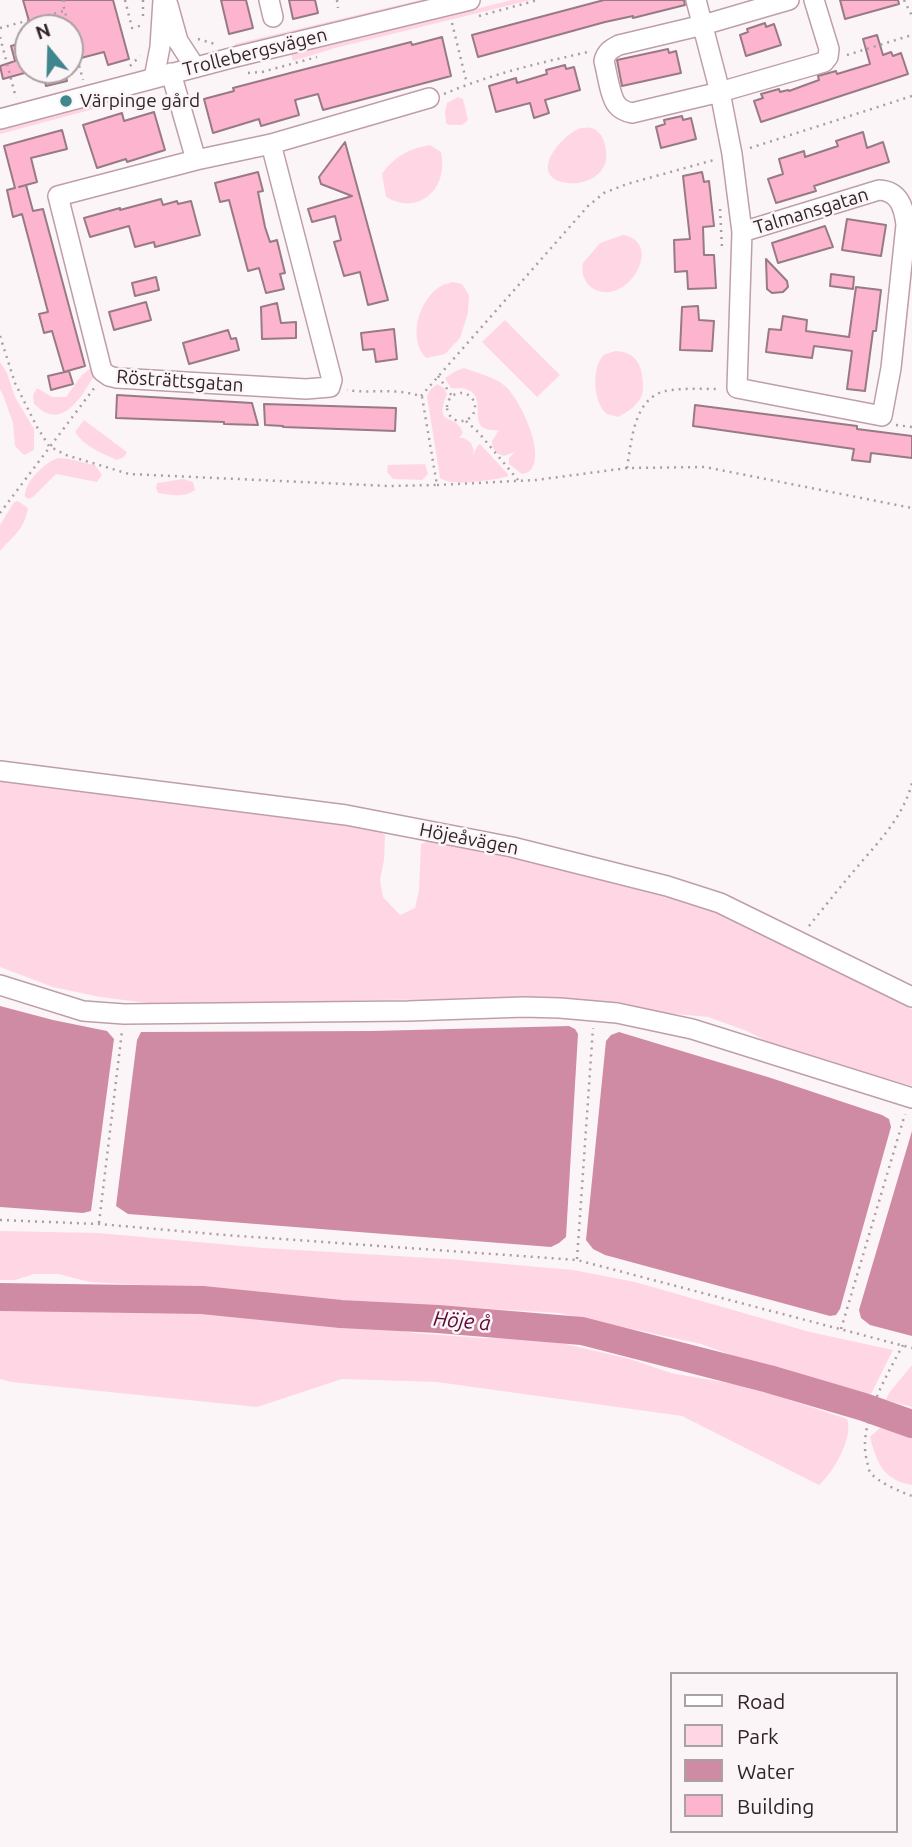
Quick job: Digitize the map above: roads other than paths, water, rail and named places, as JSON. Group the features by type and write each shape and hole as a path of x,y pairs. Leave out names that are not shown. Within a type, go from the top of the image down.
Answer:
{"street":[{"path":"165,0 178,41 195,67"},
{"path":"165,0 160,47 162,76 196,160"},
{"name":"Talmansgatan","path":"696,0 720,92 725,159 742,232 727,387 883,416 891,368 906,225 904,210 897,196 878,190 742,232"},
{"path":"789,0 703,25 619,45 610,50 604,61 617,105 632,113 720,92 824,62 828,57 828,49 814,0"},
{"name":"Trollebergsvägen","path":"0,119 195,67 473,8"},
{"name":"Rösträttsgatan","path":"271,144 332,380 330,387 306,389 117,378 102,371 58,196 196,160 271,144 429,98"},
{"name":"Höjeåvägen","path":"0,771 346,815 512,847 720,902 912,997"},
{"path":"0,985 83,1011 124,1014 523,1007 617,1013 692,1030 911,1097"}],"water":[{"path":"0,1006 107,1031 114,1039 91,1211 83,1213 0,1207"},
{"path":"569,1026 578,1034 566,1237 551,1247 128,1214 116,1206 137,1040 141,1032 372,1031"},
{"path":"619,1032 771,1078 889,1119 891,1127 840,1309 836,1315 830,1316 605,1255 593,1249 586,1240 606,1041"},
{"path":"912,1131 912,1336 870,1325 861,1318 859,1310"}],"waterway":[{"name":"Höje å","path":"0,1297 202,1300 341,1314 582,1331 769,1379 912,1424"}],"place":[{"name":"Värpinge gård","path":"66,101"}]}
